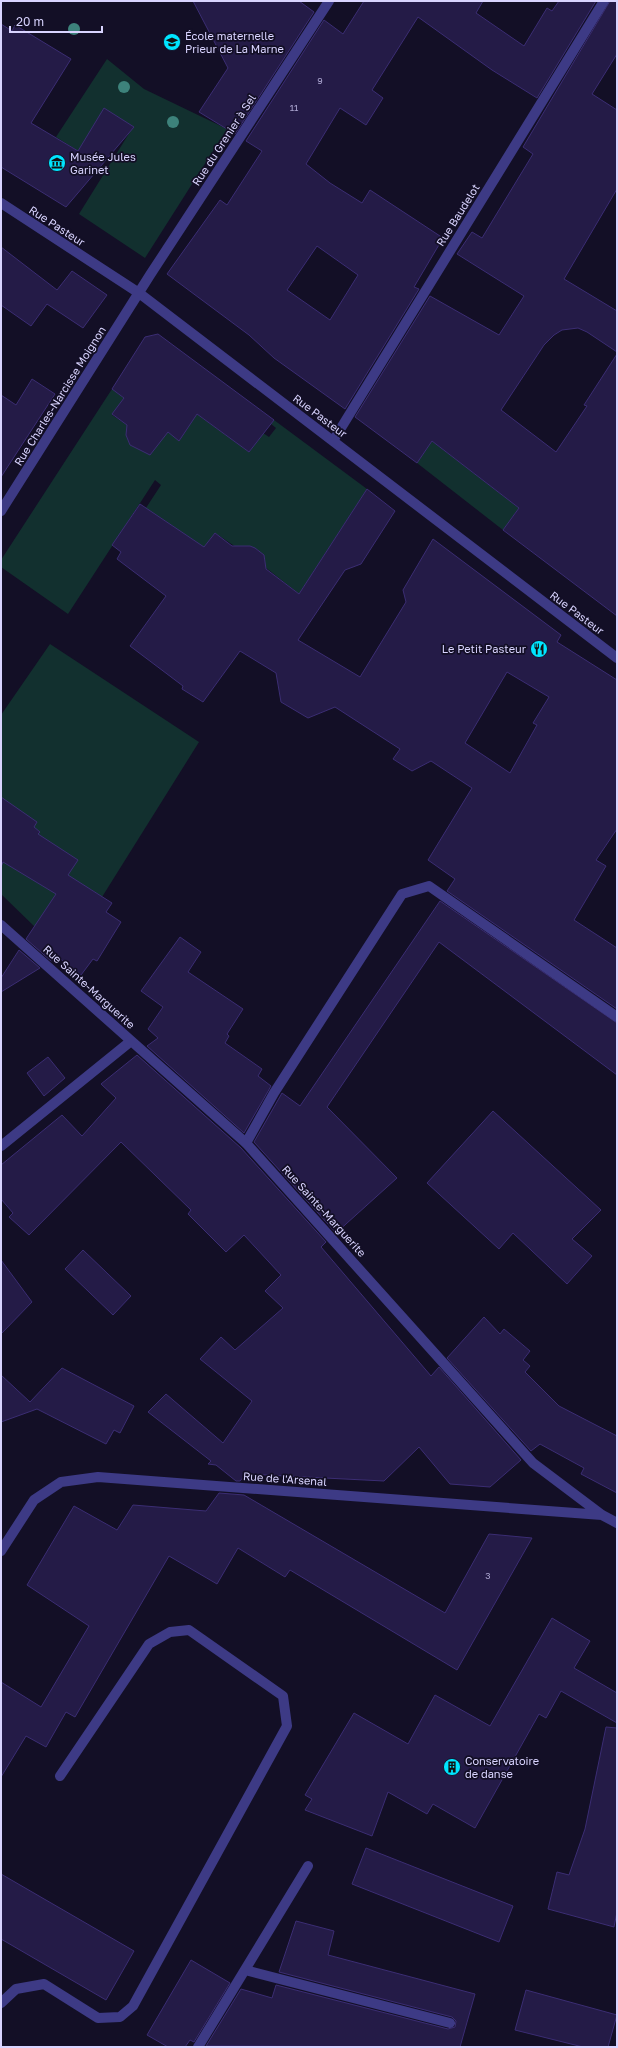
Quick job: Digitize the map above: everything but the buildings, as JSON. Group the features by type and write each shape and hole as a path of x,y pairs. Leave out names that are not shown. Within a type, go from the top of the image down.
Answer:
{"street":[{"name":"Rue du Grenier à Sel","path":"139,293 329,1"},
{"name":"Rue Baudelot","path":"333,441 604,1"},
{"name":"Rue Pasteur","path":"1,203 139,293 617,658"},
{"name":"Rue Charles-Narcisse Moignon","path":"1,511 139,293"},
{"path":"246,1143 274,1093 402,894 429,886 617,1017"},
{"name":"Rue Sainte-Marguerite","path":"1,925 246,1143 533,1463 602,1515 617,1523"},
{"path":"1,1146 131,1040"},
{"name":"Rue de l'Arsenal","path":"1,1552 34,1500 61,1482 98,1477 602,1515"},
{"path":"1,2003 16,1989 44,1984 98,2018 120,2017 133,2006 287,1726 283,1696 189,1630 170,1632 149,1644 60,1776"},
{"path":"198,2047 308,1866"},
{"path":"245,1970 450,2022"}],"green space":[{"path":"107,59 144,89 227,129 145,258 79,214 133,127 78,151 56,137"},
{"path":"112,389 124,398 112,415 127,425 129,442 168,432 180,440 197,414 249,452 263,433 269,437 276,428 271,424 274,420 367,489 299,594 265,567 265,559 258,550 250,546 242,551 215,533 198,555 142,514 161,485 155,480 68,614 1,567 1,560"},
{"path":"432,441 519,508 503,530 417,463"},
{"path":"50,644 199,742 102,897 90,889 56,894 35,927 1,894 1,715"}],"place":[{"name":"École maternelle Prieur de La Marne","path":"172,42"},
{"name":"Musée Jules Garinet","path":"57,163"},
{"name":"Le Petit Pasteur","path":"539,649"},
{"name":"Conservatoire de danse","path":"452,1767"}]}
